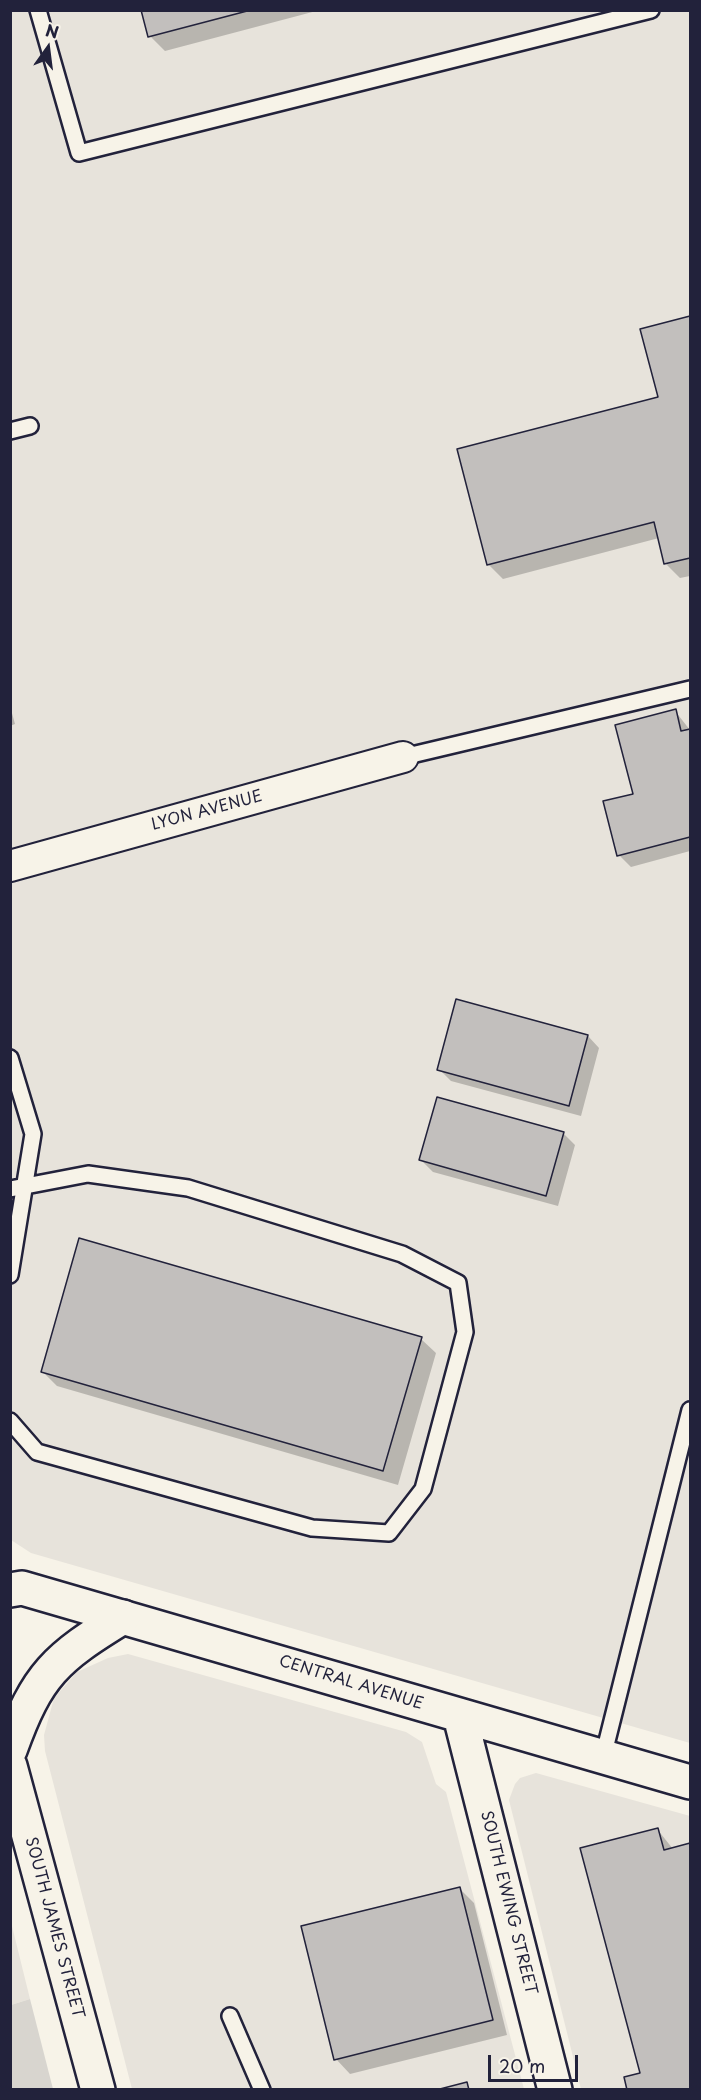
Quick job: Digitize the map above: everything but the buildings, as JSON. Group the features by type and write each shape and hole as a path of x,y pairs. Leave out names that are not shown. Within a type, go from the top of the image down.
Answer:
{"street":[{"name":"LYON AVENUE","path":"10,866 403,757"},
{"name":"CENTRAL AVENUE","path":"10,1590 22,1588 690,1782"},
{"path":"10,1750 25,1708 47,1673 73,1647 123,1617"},
{"name":"SOUTH EWING STREET","path":"460,1716 555,2090"},
{"name":"SOUTH JAMES STREET","path":"10,1766 98,2090"}],"lane":[{"path":"38,10 79,153 651,10"},
{"path":"10,431 30,426"},
{"path":"403,757 690,689"},
{"path":"10,1058 33,1134 10,1275"},
{"path":"10,1189 88,1174 188,1188 402,1254 458,1283 465,1332 423,1489 389,1533 312,1528 37,1452 10,1421"},
{"path":"603,1757 690,1410"},
{"path":"230,2016 262,2090"}],"shaded area":[{"path":"10,11 690,11 690,1743 31,1553 11,1540"},
{"path":"128,1654 406,1732 422,1742 436,1784 446,1792 524,2089 132,2089 45,1751 44,1735 54,1698 77,1672 108,1658"},
{"path":"536,1773 690,1816 690,2089 581,2089 509,1800 520,1778"},
{"path":"10,1918 30,1999 11,2005 10,2005"},
{"path":"30,1999 53,2089 11,2089 11,2005"}]}
